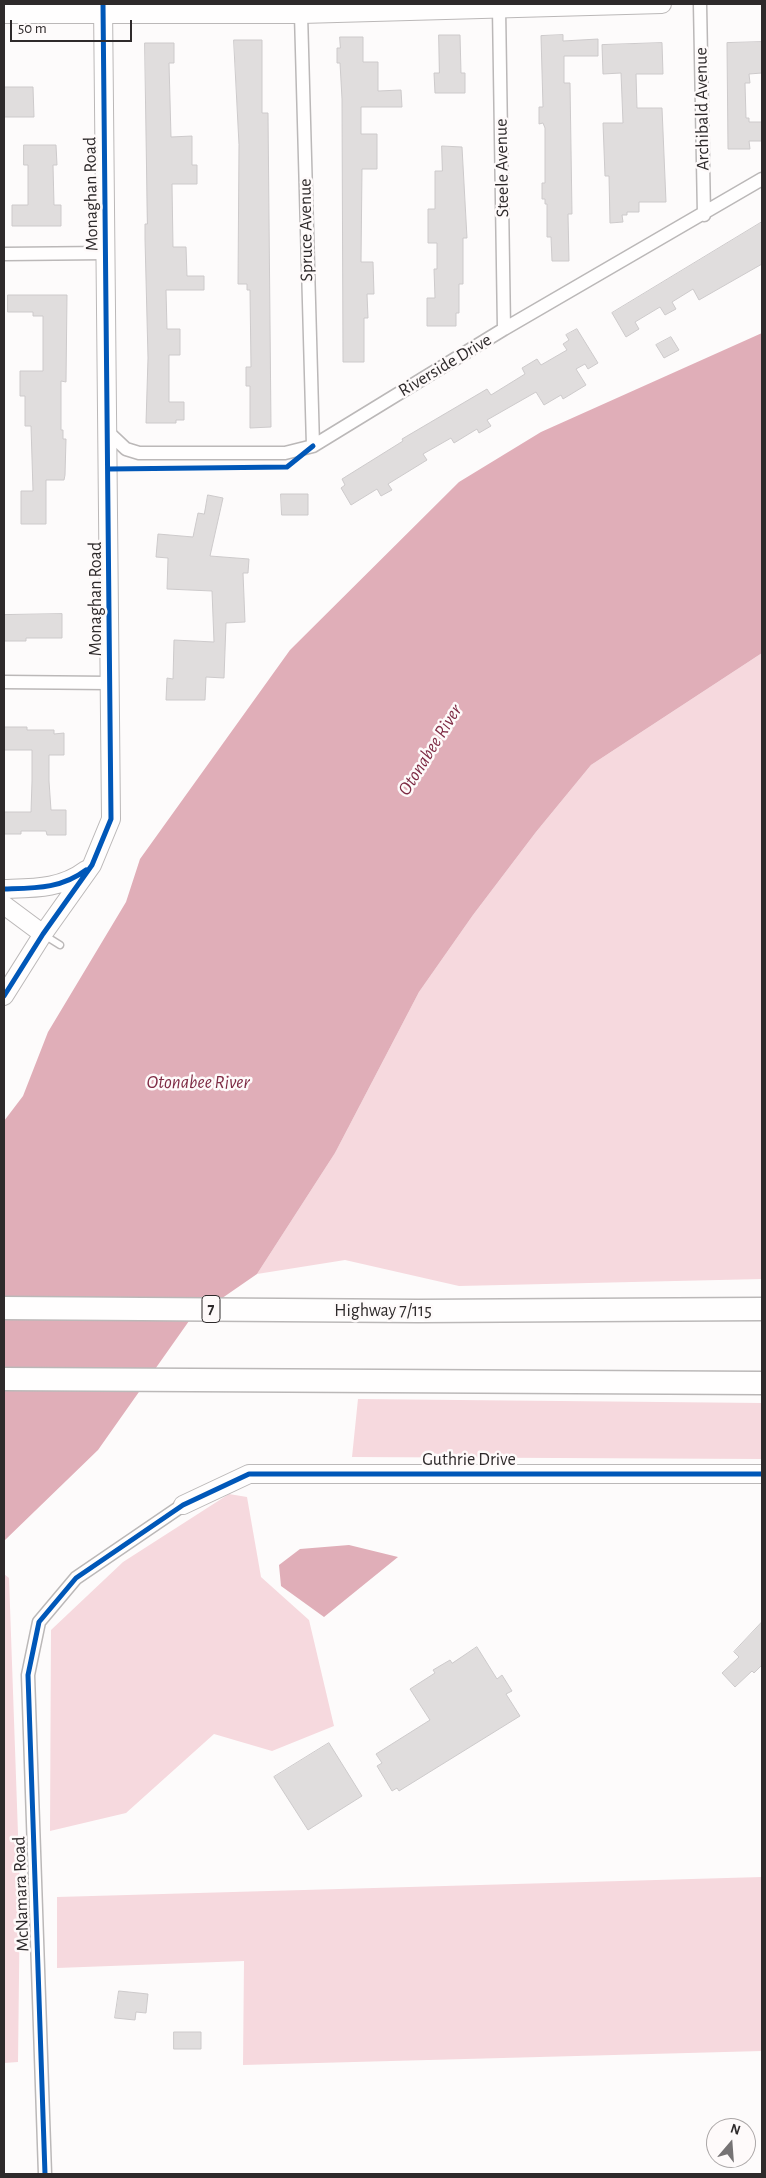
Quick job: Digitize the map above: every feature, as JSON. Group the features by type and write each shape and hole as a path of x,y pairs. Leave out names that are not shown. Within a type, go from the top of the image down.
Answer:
{"highway":[{"name":"Highway 7/115","path":"4,1308 418,1311 762,1309"},
{"path":"4,1378 395,1379 762,1383"}],"street":[{"path":"4,14 103,9 301,14 662,4"},
{"name":"Archibald Avenue","path":"700,4 704,215"},
{"name":"Steele Avenue","path":"499,8 504,329"},
{"name":"Monaghan Road","path":"4,996 43,934 92,865 112,819 103,9"},
{"name":"Spruce Avenue","path":"301,14 313,446"},
{"name":"Riverside Drive","path":"109,433 126,449 139,454 284,453 313,446 504,329 704,215 762,179"},
{"path":"4,254 106,254"},
{"path":"4,682 110,683"},
{"path":"4,889 52,887 76,878 92,865"},
{"path":"4,905 43,934"},
{"name":"Guthrie Drive","path":"183,1504 249,1474 762,1474"},
{"name":"McNamara Road","path":"45,2174 28,1675 39,1622 76,1578 183,1504"}],"lane":[{"path":"43,934 60,945"}],"shaded area":[{"path":"762,653 762,1279 459,1286 345,1260 257,1274 335,1153 419,992 473,915 536,832 591,765"},
{"path":"358,1399 762,1403 762,1459 352,1457"},
{"path":"229,1494 247,1497 261,1577 309,1620 334,1726 272,1751 214,1734 126,1813 50,1831 51,1630 123,1562"},
{"path":"4,1574 9,1578 20,1891 18,2062 4,2063"},
{"path":"762,1877 762,2051 243,2065 244,1961 57,1968 57,1897"}],"water":[{"name":"Otonabee River","path":"762,333 762,653 591,765 536,832 473,915 419,992 335,1153 257,1274 189,1321 98,1450 4,1541 4,1121 23,1096 48,1032 126,902 140,859 290,650 459,482 541,432"},
{"path":"349,1545 398,1557 324,1617 281,1586 279,1565 300,1549"}],"building":[{"path":"439,35 460,35 461,73 465,73 465,93 435,93 434,73 439,73"},
{"path":"563,35 563,41 598,39 598,56 564,56 564,83 570,83 572,214 568,214 569,261 552,261 551,237 547,237 547,204 545,204 545,199 542,199 542,183 545,183 545,128 543,123 539,124 539,107 543,107 541,36"},
{"path":"340,37 363,37 363,62 378,62 378,91 401,90 402,107 361,107 361,134 377,134 377,169 362,169 361,262 373,262 374,294 367,294 368,318 364,318 364,362 343,362 342,99 340,63 337,63 337,48 340,48"},
{"path":"234,40 262,40 262,113 268,113 271,427 250,428 250,386 246,386 246,367 251,367 250,290 247,290 247,284 238,284 239,145"},
{"path":"762,42 762,73 749,74 750,83 745,83 746,118 749,118 749,122 762,122 762,141 749,141 750,149 728,149 727,43"},
{"path":"145,43 174,43 174,63 169,63 171,137 192,136 192,165 197,165 197,184 172,184 173,247 186,247 187,276 204,276 204,290 166,290 167,329 180,329 180,355 169,355 169,402 184,402 184,420 176,420 176,423 146,423 148,358 145,239 145,224 147,224"},
{"path":"662,43 663,74 636,74 637,108 662,108 666,202 639,202 639,212 627,212 627,215 622,215 623,222 610,223 609,176 605,176 603,123 623,123 621,73 603,74 602,45"},
{"path":"4,87 33,87 34,117 4,117"},
{"path":"24,145 56,145 57,165 53,165 54,205 61,205 61,226 12,226 12,205 28,205 28,165 24,165"},
{"path":"442,146 462,147 467,238 463,238 463,284 459,284 459,313 456,313 456,326 427,326 427,298 435,298 434,269 437,269 437,243 428,243 428,209 435,209 435,171 442,171"},
{"path":"762,222 762,264 699,300 693,289 672,302 676,309 665,315 660,307 635,322 639,329 626,337 612,313"},
{"path":"8,295 67,295 66,382 61,381 61,430 63,430 63,439 66,439 65,475 64,480 46,480 46,524 21,524 21,491 33,491 31,426 25,426 25,396 20,396 20,371 43,371 43,316 33,316 33,312 8,312"},
{"path":"577,329 598,363 588,369 585,364 576,369 586,385 563,399 561,395 544,405 536,392 487,420 491,426 479,433 477,429 454,443 451,438 423,454 427,460 388,484 392,490 381,496 377,489 351,505 341,488 345,485 342,479 403,441 402,439 487,389 491,395 525,374 522,368 537,359 541,365 567,350 563,344 569,340 566,335"},
{"path":"671,337 679,350 664,358 656,345"},
{"path":"281,494 308,494 308,515 282,515"},
{"path":"208,495 223,498 210,556 249,559 248,573 243,573 245,622 226,623 224,678 206,677 205,700 166,700 167,678 173,679 174,640 214,642 212,591 167,589 168,558 156,557 158,534 193,537 198,513 204,514"},
{"path":"62,614 62,638 26,638 26,641 4,641 4,615"},
{"path":"4,727 27,727 27,730 54,730 54,734 64,733 64,755 49,755 49,781 51,810 66,810 66,835 47,835 46,831 21,831 21,834 4,834 4,812 31,812 32,750 4,750"},
{"path":"762,1622 762,1665 754,1673 752,1671 735,1687 722,1673 739,1657 734,1652"},
{"path":"477,1647 497,1679 502,1675 512,1691 506,1694 520,1716 399,1791 397,1788 392,1791 377,1766 382,1763 376,1754 430,1720 410,1689 435,1673 433,1670 450,1660 452,1663"},
{"path":"329,1743 362,1796 308,1830 274,1777"},
{"path":"119,1991 148,1994 146,2013 136,2012 135,2020 115,2018"},
{"path":"174,2032 201,2032 201,2049 174,2049"}],"cycle path":[{"path":"4,996 43,934 92,865 111,819 103,4"},
{"path":"109,469 287,467 313,446"},
{"path":"4,889 37,888 57,884 67,881 86,870"},
{"path":"45,2174 28,1675 39,1622 76,1578 183,1505 249,1474 762,1474"}]}
